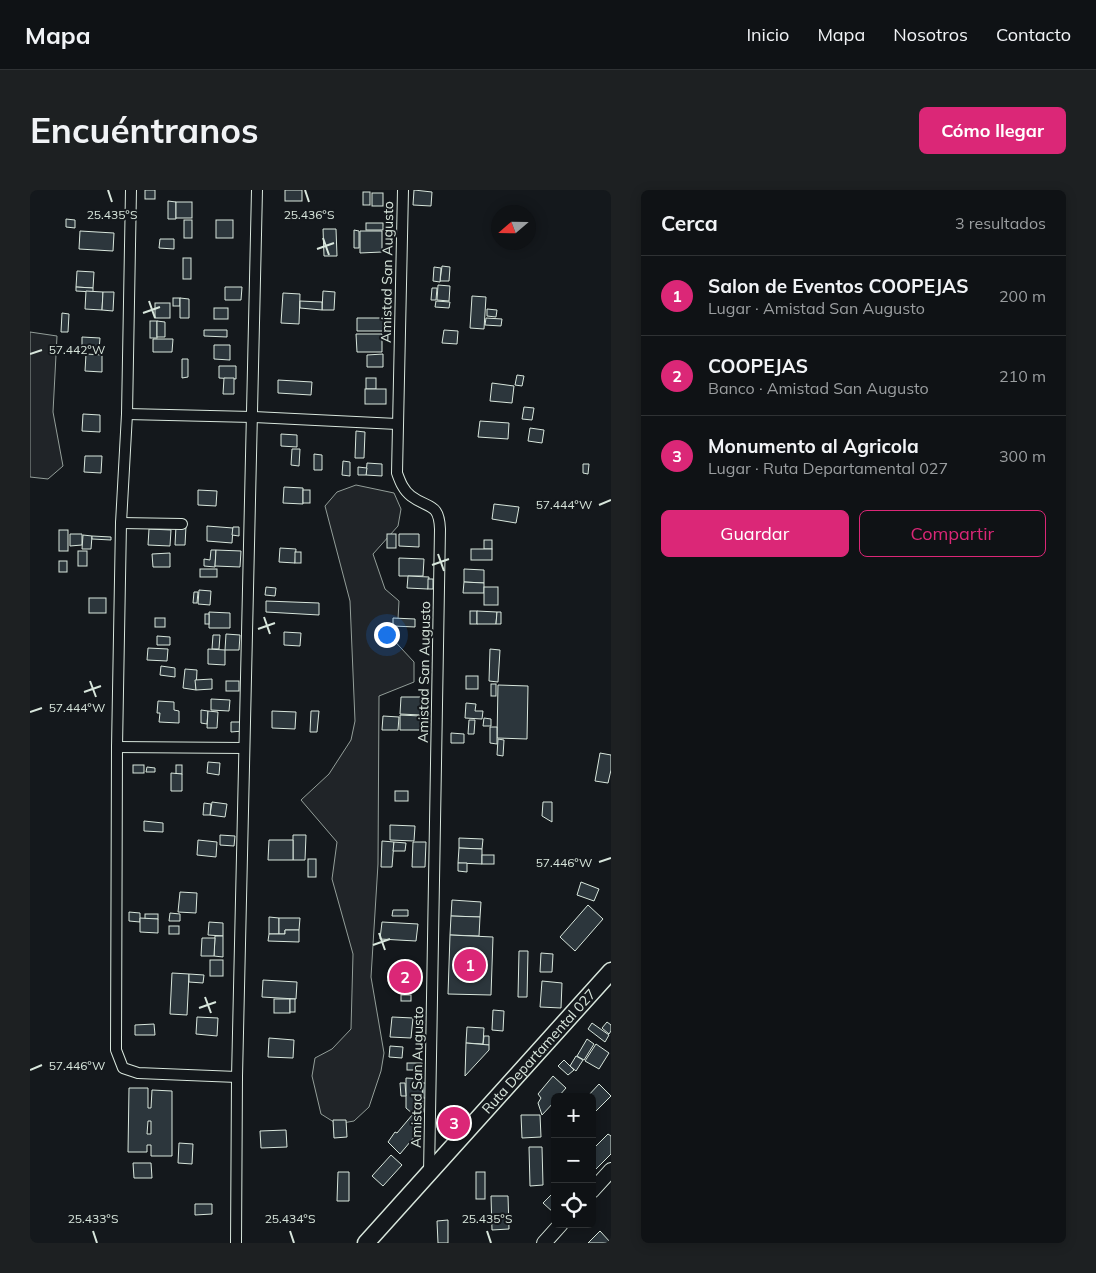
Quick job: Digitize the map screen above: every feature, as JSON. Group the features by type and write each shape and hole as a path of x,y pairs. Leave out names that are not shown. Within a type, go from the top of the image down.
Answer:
{"main road":[{"name":"Ruta Departamental 027","path":"366,1243 611,971"}],"street":[{"path":"131,190 127,414 121,523 117,747 116,1050 123,1068 138,1073 237,1077"},
{"path":"236,1243 237,1077 257,190"},
{"name":"Amistad San Augusto","path":"403,190 397,472 401,485 411,496 434,508 440,517 428,1175"},
{"path":"127,414 252,417 397,424"},
{"path":"121,523 182,524"},
{"path":"117,747 244,748"},
{"path":"596,1187 611,1170"},
{"path":"544,1243 557,1228"}],"shaded area":[{"path":"30,332 57,336 53,412 63,466 48,479 30,477"},
{"path":"356,485 394,493 401,509 398,526 373,554 385,589 399,601 398,619 388,634 414,662 414,682 379,696 378,864 371,977 384,1053 381,1071 369,1107 354,1121 337,1124 321,1114 312,1076 315,1058 332,1049 351,1029 353,954 332,879 337,842 301,800 329,774 351,740 355,721 350,601 325,506 337,492"}],"building":[{"path":"145,190 155,190 155,199 145,199"},
{"path":"285,190 302,190 302,201 285,201"},
{"path":"414,190 432,192 431,206 413,205"},
{"path":"363,192 370,192 370,205 363,205"},
{"path":"372,193 383,193 383,206 372,206"},
{"path":"168,201 176,202 176,219 168,219"},
{"path":"176,202 192,202 192,218 176,218"},
{"path":"66,219 75,220 75,228 66,227"},
{"path":"184,220 192,220 192,238 184,238"},
{"path":"216,220 233,220 233,238 216,238"},
{"path":"366,223 383,223 383,230 366,230"},
{"path":"323,229 336,229 337,256 324,256"},
{"path":"354,230 359,231 359,248 354,248"},
{"path":"80,231 114,233 113,251 79,249"},
{"path":"360,231 382,231 382,252 360,253"},
{"path":"160,239 174,239 174,249 159,248"},
{"path":"183,258 191,258 191,279 183,279"},
{"path":"442,266 450,267 449,281 440,281"},
{"path":"434,267 441,268 440,282 433,281"},
{"path":"77,271 94,272 93,288 76,287"},
{"path":"438,285 450,286 449,301 437,300"},
{"path":"76,287 93,288 93,292 76,291"},
{"path":"225,287 242,287 241,300 225,300"},
{"path":"432,288 437,288 436,300 431,300"},
{"path":"86,291 103,292 102,310 85,309"},
{"path":"323,291 335,292 334,310 322,310"},
{"path":"103,292 114,292 113,311 102,310"},
{"path":"283,293 300,294 299,324 281,323"},
{"path":"472,296 486,297 484,329 470,328"},
{"path":"173,298 180,298 180,306 173,306"},
{"path":"180,298 189,299 189,318 180,318"},
{"path":"300,301 322,302 322,310 300,308"},
{"path":"436,301 450,302 449,308 435,307"},
{"path":"155,303 170,303 170,318 155,318"},
{"path":"214,308 228,308 228,319 214,319"},
{"path":"487,309 497,310 496,317 487,316"},
{"path":"62,313 69,314 68,332 61,332"},
{"path":"357,318 387,318 388,331 357,331"},
{"path":"486,318 502,319 501,326 485,325"},
{"path":"150,321 157,321 157,338 150,338"},
{"path":"157,321 165,322 165,337 157,337"},
{"path":"204,330 227,330 227,337 204,336"},
{"path":"444,330 458,331 457,344 442,343"},
{"path":"356,334 382,334 382,352 357,352"},
{"path":"82,337 100,338 99,350 82,349"},
{"path":"153,339 173,339 172,352 153,352"},
{"path":"214,345 230,345 230,360 214,359"},
{"path":"86,354 102,355 102,372 85,371"},
{"path":"383,354 383,367 367,367 367,355"},
{"path":"182,359 188,359 188,377 182,378"},
{"path":"219,366 236,366 236,379 219,378"},
{"path":"517,375 524,376 522,386 515,385"},
{"path":"224,378 234,378 234,394 223,394"},
{"path":"366,378 376,378 376,389 366,389"},
{"path":"278,380 312,382 311,395 278,393"},
{"path":"492,383 514,386 512,403 490,401"},
{"path":"365,389 386,389 386,404 365,404"},
{"path":"524,407 534,408 532,420 522,419"},
{"path":"83,414 100,415 100,432 82,431"},
{"path":"480,421 509,423 508,439 478,437"},
{"path":"530,428 544,430 542,443 528,441"},
{"path":"356,431 365,432 364,458 355,458"},
{"path":"281,434 297,435 297,447 281,446"},
{"path":"292,449 300,449 299,466 291,465"},
{"path":"314,454 322,455 322,470 314,470"},
{"path":"85,456 102,456 101,473 84,472"},
{"path":"343,461 350,462 350,476 342,475"},
{"path":"367,463 382,464 382,476 366,475"},
{"path":"583,464 589,464 588,474 583,473"},
{"path":"358,467 367,468 366,475 358,475"},
{"path":"284,487 303,488 303,504 283,503"},
{"path":"198,490 217,491 216,506 198,505"},
{"path":"303,490 310,490 310,503 303,503"},
{"path":"494,504 519,507 516,523 492,519"},
{"path":"176,526 186,526 185,545 175,545"},
{"path":"207,526 233,528 232,543 207,541"},
{"path":"233,527 239,527 239,536 232,535"},
{"path":"149,529 171,530 170,546 148,545"},
{"path":"59,530 68,530 68,551 59,551"},
{"path":"70,534 82,534 82,545 70,546"},
{"path":"387,534 396,534 396,548 387,548"},
{"path":"399,534 419,534 419,547 399,546"},
{"path":"83,535 92,536 91,549 82,549"},
{"path":"92,536 111,537 111,540 92,539"},
{"path":"484,540 492,540 492,549 484,549"},
{"path":"280,548 296,549 295,563 279,562"},
{"path":"471,549 492,549 492,560 471,560"},
{"path":"211,550 216,550 215,567 204,566 204,559 210,560"},
{"path":"216,550 241,551 240,567 215,566"},
{"path":"78,551 87,551 87,566 78,566"},
{"path":"295,552 301,552 301,563 295,563"},
{"path":"170,553 170,567 153,567 152,554"},
{"path":"399,558 424,559 423,576 399,576"},
{"path":"59,561 67,561 67,572 59,572"},
{"path":"200,569 217,569 217,577 200,577"},
{"path":"464,569 484,570 484,583 464,582"},
{"path":"408,576 429,577 428,589 407,588"},
{"path":"428,579 433,579 433,589 428,589"},
{"path":"464,582 484,583 484,593 463,593"},
{"path":"266,587 276,588 275,596 265,595"},
{"path":"484,587 498,587 498,605 484,605"},
{"path":"199,590 211,591 210,605 198,604"},
{"path":"194,592 198,592 197,603 193,603"},
{"path":"89,598 106,598 106,613 89,613"},
{"path":"266,601 319,603 319,615 266,612"},
{"path":"470,611 477,611 477,624 470,624"},
{"path":"477,611 497,612 496,624 477,624"},
{"path":"209,612 230,613 230,628 209,628"},
{"path":"497,612 501,612 501,624 496,624"},
{"path":"205,614 209,614 209,624 205,624"},
{"path":"155,618 165,618 165,627 155,627"},
{"path":"393,618 415,619 415,627 393,626"},
{"path":"284,632 301,633 300,646 284,645"},
{"path":"226,634 240,635 239,650 225,650"},
{"path":"213,635 220,635 219,649 212,649"},
{"path":"157,636 170,637 170,645 157,645"},
{"path":"148,648 168,649 167,661 147,660"},
{"path":"208,649 225,650 225,665 208,664"},
{"path":"490,649 500,650 498,682 489,681"},
{"path":"161,666 175,668 175,677 160,675"},
{"path":"185,669 197,670 196,690 183,688"},
{"path":"466,676 478,676 478,689 466,689"},
{"path":"212,679 212,689 196,690 195,680"},
{"path":"226,681 239,681 239,691 226,691"},
{"path":"491,684 496,684 496,696 491,696"},
{"path":"498,685 528,686 527,739 497,738"},
{"path":"401,697 422,697 421,715 400,714"},
{"path":"211,699 230,700 229,711 211,710"},
{"path":"158,701 174,702 174,710 179,711 179,723 159,722 160,713 157,713"},
{"path":"466,703 476,704 475,711 483,711 482,719 465,718"},
{"path":"201,710 208,711 207,724 201,723"},
{"path":"208,711 218,712 217,728 207,728"},
{"path":"272,711 296,712 295,729 272,728"},
{"path":"311,711 319,711 317,732 310,732"},
{"path":"400,715 421,716 421,730 400,730"},
{"path":"383,716 399,717 398,730 382,730"},
{"path":"484,718 491,719 491,726 483,726"},
{"path":"469,720 475,720 474,734 468,734"},
{"path":"231,722 242,722 243,731 231,732"},
{"path":"490,727 497,727 497,744 490,743"},
{"path":"451,733 464,734 464,743 451,743"},
{"path":"498,739 504,740 503,756 497,755"},
{"path":"600,753 611,755 611,770 608,783 595,781"},
{"path":"208,762 220,763 219,775 207,773"},
{"path":"133,765 144,765 144,773 133,773"},
{"path":"176,765 182,765 182,774 176,774"},
{"path":"147,767 155,768 155,772 146,772"},
{"path":"171,773 182,774 182,791 171,791"},
{"path":"395,791 408,791 408,801 395,801"},
{"path":"212,802 227,804 225,817 210,815"},
{"path":"543,802 552,802 552,822 542,816"},
{"path":"204,803 211,804 210,815 203,815"},
{"path":"144,821 163,823 163,832 144,831"},
{"path":"390,825 415,826 414,841 390,840"},
{"path":"220,835 235,836 234,846 220,845"},
{"path":"293,835 306,835 305,860 293,860"},
{"path":"459,838 483,839 482,849 459,848"},
{"path":"198,840 217,842 216,857 197,855"},
{"path":"269,840 293,840 293,860 268,860"},
{"path":"382,841 394,842 392,867 381,867"},
{"path":"394,842 406,843 405,851 393,851"},
{"path":"413,842 426,842 425,867 412,867"},
{"path":"459,848 482,849 482,864 458,863"},
{"path":"482,855 494,855 494,864 482,864"},
{"path":"308,859 316,859 316,877 308,877"},
{"path":"458,863 467,863 467,872 458,871"},
{"path":"581,882 599,889 594,901 577,895"},
{"path":"180,892 197,893 196,913 178,912"},
{"path":"452,900 481,902 480,917 451,916"},
{"path":"588,905 603,919 575,951 560,937"},
{"path":"393,910 408,910 408,916 392,916"},
{"path":"129,912 140,913 140,922 129,921"},
{"path":"170,913 180,914 180,921 169,921"},
{"path":"145,914 158,914 158,919 145,919"},
{"path":"451,916 480,917 479,936 450,935"},
{"path":"269,917 279,918 279,934 269,934"},
{"path":"140,918 158,919 158,933 140,932"},
{"path":"279,918 300,918 299,930 285,930 285,934 279,934"},
{"path":"209,922 223,923 223,936 208,935"},
{"path":"382,922 418,924 416,941 380,939"},
{"path":"169,926 179,926 179,934 169,934"},
{"path":"285,930 299,930 299,942 268,941 269,934 285,934"},
{"path":"450,935 493,937 491,995 448,994"},
{"path":"215,936 223,936 223,957 214,956"},
{"path":"202,938 215,938 214,956 201,956"},
{"path":"519,951 528,951 527,997 518,997"},
{"path":"541,953 553,954 552,972 540,972"},
{"path":"210,960 223,960 223,976 210,976"},
{"path":"416,964 417,989 394,989 393,965"},
{"path":"172,973 189,974 187,1015 170,1014"},
{"path":"189,974 204,975 203,983 189,982"},
{"path":"263,980 297,982 296,999 262,997"},
{"path":"542,981 562,983 561,1008 540,1007"},
{"path":"401,995 411,995 411,1001 401,1001"},
{"path":"274,999 290,999 290,1013 274,1013"},
{"path":"290,999 295,999 295,1012 290,1012"},
{"path":"493,1010 504,1011 503,1031 492,1030"},
{"path":"197,1017 218,1018 217,1036 196,1034"},
{"path":"392,1017 413,1018 411,1038 390,1037"},
{"path":"607,1022 611,1025 609,1034 602,1028"},
{"path":"592,1023 609,1035 605,1042 588,1029"},
{"path":"154,1024 155,1035 135,1035 135,1025"},
{"path":"467,1027 484,1028 483,1044 466,1043"},
{"path":"484,1036 489,1036 489,1045 483,1045"},
{"path":"269,1038 294,1040 293,1058 268,1057"},
{"path":"587,1039 594,1044 584,1060 577,1056"},
{"path":"466,1043 489,1045 489,1050 465,1076"},
{"path":"596,1044 609,1053 599,1069 585,1061"},
{"path":"390,1046 403,1047 402,1058 389,1057"},
{"path":"576,1056 583,1060 576,1071 570,1066"},
{"path":"564,1060 574,1070 568,1075 558,1066"},
{"path":"407,1063 422,1063 422,1070 407,1070"},
{"path":"553,1076 566,1088 562,1093 551,1093 551,1105 542,1115 538,1103 541,1098 538,1094"},
{"path":"406,1078 422,1079 423,1112 418,1119 421,1122 421,1129 400,1154 388,1142 413,1114 406,1108"},
{"path":"400,1083 405,1083 406,1096 401,1096"},
{"path":"423,1083 426,1083 426,1098 423,1098"},
{"path":"599,1084 611,1096 596,1111 596,1093 591,1093"},
{"path":"129,1088 148,1088 148,1108 151,1108 152,1090 172,1091 172,1156 151,1156 151,1145 147,1145 147,1152 128,1152","holes":["148,1121 151,1121 151,1134 147,1134"]},
{"path":"521,1115 540,1115 541,1137 522,1138"},
{"path":"333,1120 346,1120 347,1137 334,1138"},
{"path":"286,1130 287,1147 261,1148 260,1131"},
{"path":"608,1134 611,1136 611,1154 596,1169 596,1146"},
{"path":"179,1143 193,1144 192,1164 178,1163"},
{"path":"529,1147 542,1147 543,1185 530,1186"},
{"path":"391,1155 402,1165 383,1186 372,1176"},
{"path":"133,1163 151,1163 152,1178 134,1178"},
{"path":"338,1172 349,1172 349,1201 337,1201"},
{"path":"476,1172 485,1172 485,1199 476,1199"},
{"path":"551,1195 551,1210 543,1203"},
{"path":"491,1196 508,1196 509,1229 492,1230"},
{"path":"195,1204 212,1204 212,1214 195,1215"},
{"path":"448,1220 448,1243 438,1243 437,1221"},
{"path":"600,1231 611,1243 588,1243"}],"place":[{"name":"Salon de Eventos COOPEJAS","path":"470,965"},
{"name":"COOPEJAS","path":"405,977"},
{"name":"Monumento al Agricola","path":"454,1123"}]}
